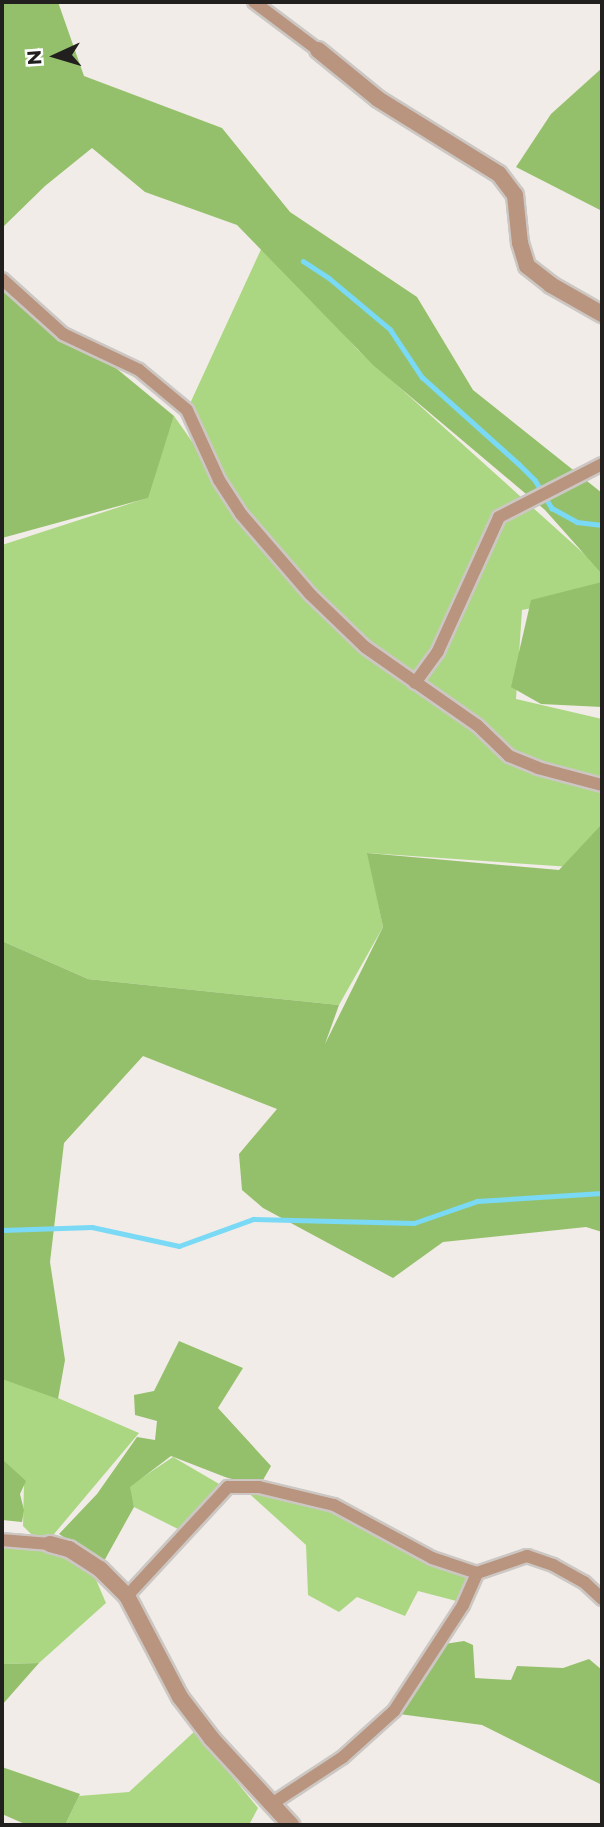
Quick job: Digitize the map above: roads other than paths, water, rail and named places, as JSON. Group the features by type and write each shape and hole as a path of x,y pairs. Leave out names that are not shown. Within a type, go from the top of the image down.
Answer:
{"street":[{"path":"254,2 378,99 499,174 515,195 520,243 527,266 551,285 602,314"},
{"path":"2,279 63,334 139,370 187,410 219,480 241,514 310,594 365,648 477,726 509,756 538,768 602,785"},
{"path":"415,683 438,651 499,517 602,464"},
{"path":"127,1596 186,1535 225,1487 259,1487 334,1505 432,1558 477,1573 527,1556 552,1564 584,1582 602,1600"},
{"path":"2,1540 50,1544 69,1549 100,1569 127,1596 180,1697 212,1739 291,1825"},
{"path":"270,1805 342,1757 394,1711 463,1605 477,1573"}],"waterway":[{"path":"303,261 329,278 390,329 422,377 535,480 552,508 577,522 602,525"},
{"path":"2,1230 92,1227 179,1246 253,1219 414,1223 477,1201 602,1193"}]}
